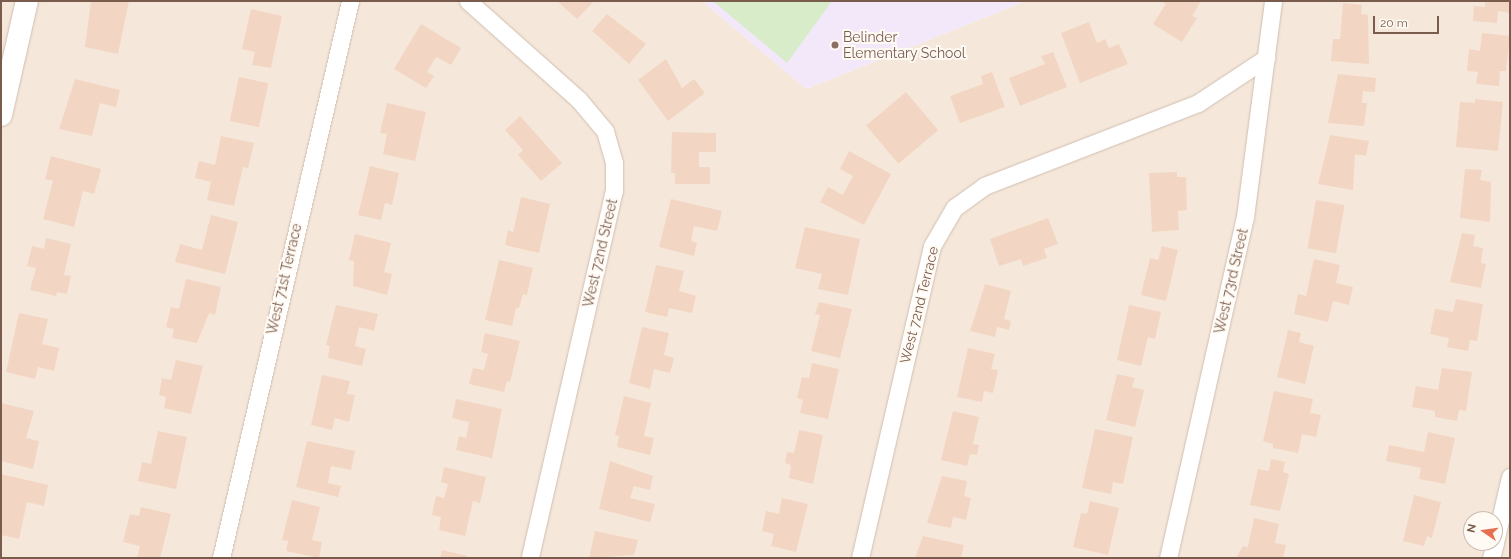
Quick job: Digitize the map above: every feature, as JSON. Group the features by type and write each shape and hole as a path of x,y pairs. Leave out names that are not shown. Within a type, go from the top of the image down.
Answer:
{"street":[{"path":"1,115 27,1"},
{"name":"West 71st Terrace","path":"220,558 350,1"},
{"name":"West 72nd Street","path":"468,1 579,100 605,131 614,164 614,190 530,558"},
{"name":"West 73rd Street","path":"1168,558 1245,217 1273,1"},
{"name":"West 72nd Terrace","path":"860,558 932,246 954,208 984,186 1198,103 1266,58"},
{"path":"1502,511 1510,477"}],"shaded area":[{"path":"1,1 702,1 806,89 1026,1 1510,1 1510,558 1,558"},
{"name":"Belinder Elementary School","path":"702,1 1026,1 806,89"}],"green space":[{"path":"713,1 832,1 787,63"}],"building":[{"path":"91,1 129,1 118,54 85,47"},
{"path":"557,1 594,1 577,19"},
{"path":"1161,1 1201,1 1192,16 1197,18 1182,42 1153,24 1166,4"},
{"path":"1485,1 1510,1 1510,13 1498,11 1497,23 1473,21 1474,6 1485,7"},
{"path":"1343,3 1362,5 1361,14 1368,15 1369,64 1331,61 1333,39 1340,39"},
{"path":"251,9 282,16 271,68 252,65 255,52 242,49"},
{"path":"607,14 646,44 629,64 592,31"},
{"path":"1089,22 1097,43 1105,39 1109,48 1119,44 1128,64 1080,83 1061,33"},
{"path":"421,24 461,48 451,65 436,57 427,72 434,76 426,88 394,69"},
{"path":"1482,33 1510,36 1506,71 1500,71 1499,86 1476,84 1478,72 1467,71 1469,49 1480,51"},
{"path":"1053,52 1067,87 1020,106 1009,78 1045,64 1041,56"},
{"path":"666,59 682,88 694,79 705,93 668,121 638,80"},
{"path":"992,72 1005,107 960,123 950,96 983,84 981,76"},
{"path":"1338,74 1376,78 1375,92 1363,91 1362,103 1367,103 1364,126 1328,123"},
{"path":"239,77 268,83 259,127 230,121"},
{"path":"75,79 120,90 116,107 100,103 92,136 59,129"},
{"path":"906,92 938,130 898,164 866,125"},
{"path":"1475,99 1503,102 1498,151 1456,147 1460,102 1475,103"},
{"path":"387,103 426,112 415,161 383,154 387,134 380,133"},
{"path":"520,116 562,163 541,181 518,155 523,150 505,130"},
{"path":"672,132 716,133 716,152 699,152 699,167 710,167 710,184 675,184 675,173 671,173"},
{"path":"1330,135 1369,141 1366,156 1355,154 1353,190 1318,184"},
{"path":"221,136 254,143 248,168 243,167 234,206 207,200 211,182 195,178 199,161 215,165"},
{"path":"849,151 891,174 864,225 820,202 828,187 843,195 853,176 840,169"},
{"path":"51,156 101,169 94,194 83,191 74,227 43,219 53,181 45,179"},
{"path":"370,166 399,173 392,205 385,203 381,220 358,215"},
{"path":"1465,169 1482,170 1480,180 1491,182 1490,222 1460,218"},
{"path":"1177,172 1177,177 1186,177 1187,210 1178,211 1179,230 1152,232 1149,173"},
{"path":"521,197 550,204 539,253 505,245 508,230 513,232"},
{"path":"671,199 722,211 717,231 694,226 691,241 697,243 694,256 659,247"},
{"path":"1316,200 1345,205 1336,253 1307,248"},
{"path":"211,215 238,222 225,274 175,262 180,244 202,250"},
{"path":"1048,218 1058,244 1044,249 1047,258 1023,266 1021,259 999,266 990,239"},
{"path":"805,227 860,239 848,295 818,289 822,274 795,268"},
{"path":"1462,233 1475,235 1473,246 1483,248 1481,263 1486,264 1481,288 1450,282"},
{"path":"355,234 391,243 384,272 392,274 387,295 353,286 354,261 349,260"},
{"path":"46,238 71,244 64,275 71,276 67,294 57,292 56,296 30,290 36,268 27,266 32,246 44,249"},
{"path":"1162,246 1178,250 1166,301 1141,295 1150,258 1158,260"},
{"path":"1314,259 1340,265 1336,283 1353,287 1349,305 1333,301 1328,322 1294,314 1298,294 1306,296"},
{"path":"499,260 533,268 527,295 523,294 519,308 516,308 512,326 485,320"},
{"path":"656,265 684,271 679,291 696,296 692,313 669,308 667,317 645,312"},
{"path":"186,279 221,287 215,315 209,313 197,343 172,338 174,329 166,327 171,307 179,309"},
{"path":"985,284 1011,291 1004,319 1011,321 1009,330 997,327 995,337 970,331"},
{"path":"1456,299 1483,304 1477,341 1470,340 1468,351 1447,347 1449,338 1430,334 1435,309 1453,312"},
{"path":"819,302 852,309 840,358 811,351 820,315 815,314"},
{"path":"336,305 378,314 374,331 359,327 355,346 366,349 362,366 328,358 330,346 326,345"},
{"path":"1129,305 1161,312 1155,339 1148,337 1141,366 1117,360"},
{"path":"19,313 48,319 42,344 59,348 54,371 38,367 35,379 6,372"},
{"path":"642,327 669,333 664,355 674,358 670,373 654,369 650,389 629,383"},
{"path":"1288,330 1301,333 1299,342 1314,346 1305,384 1277,377"},
{"path":"485,333 520,341 510,382 507,381 504,392 469,384 473,368 484,370 488,354 481,352"},
{"path":"968,348 995,354 991,369 998,370 993,393 984,391 982,402 957,397"},
{"path":"176,360 203,366 191,414 164,408 166,397 159,395 162,378 171,380"},
{"path":"812,363 839,369 828,419 800,413 803,400 797,398 802,377 809,378"},
{"path":"1442,368 1472,372 1466,411 1459,410 1457,421 1435,417 1435,411 1412,407 1416,386 1438,390"},
{"path":"1117,374 1135,378 1132,387 1144,390 1135,427 1106,420"},
{"path":"322,375 350,381 347,394 355,395 349,422 335,418 332,430 311,425"},
{"path":"1274,391 1313,399 1310,413 1321,415 1316,437 1302,434 1298,453 1273,448 1273,444 1263,441"},
{"path":"624,396 651,403 644,436 654,438 650,455 617,447 619,436 615,435"},
{"path":"456,399 502,409 492,458 456,450 459,436 466,438 469,422 452,418"},
{"path":"1,403 34,411 26,438 39,441 33,469 1,461"},
{"path":"953,411 979,417 973,444 979,445 977,455 970,454 967,466 941,460"},
{"path":"1095,429 1133,437 1123,484 1113,482 1111,494 1082,488"},
{"path":"799,430 823,435 813,484 789,478 791,465 785,463 787,452 794,453"},
{"path":"158,431 187,437 176,489 138,481 142,462 151,464"},
{"path":"1428,432 1455,438 1445,484 1419,479 1421,468 1386,461 1389,445 1424,452"},
{"path":"307,441 355,451 351,470 331,466 328,483 341,486 338,497 296,487"},
{"path":"1271,459 1285,462 1283,472 1289,474 1280,511 1250,505 1258,469 1269,471"},
{"path":"610,461 653,476 650,490 634,486 630,498 655,504 650,522 599,509"},
{"path":"444,467 486,477 480,503 473,501 465,536 439,530 441,517 432,515 436,496 444,498 448,484 441,482"},
{"path":"1,474 48,485 44,506 27,502 19,539 1,535"},
{"path":"942,476 967,481 964,496 971,498 966,520 953,517 951,528 927,523"},
{"path":"1414,495 1441,502 1432,538 1427,536 1424,546 1403,541"},
{"path":"782,498 808,504 796,552 771,546 774,534 762,531 766,511 779,514"},
{"path":"292,500 320,507 312,540 322,542 319,558 286,551 288,541 282,540"},
{"path":"1090,501 1119,508 1108,555 1073,547 1081,513 1087,514"},
{"path":"141,507 171,514 160,558 137,558 140,546 123,542 130,514 139,516"},
{"path":"1254,518 1279,524 1275,543 1286,545 1283,558 1236,558 1243,546 1248,547"},
{"path":"595,531 638,540 634,555 589,558"},
{"path":"923,536 964,545 961,558 915,558"},
{"path":"442,550 468,556 467,558 440,558"}],"place":[{"name":"Belinder Elementary School","path":"835,45"}]}
